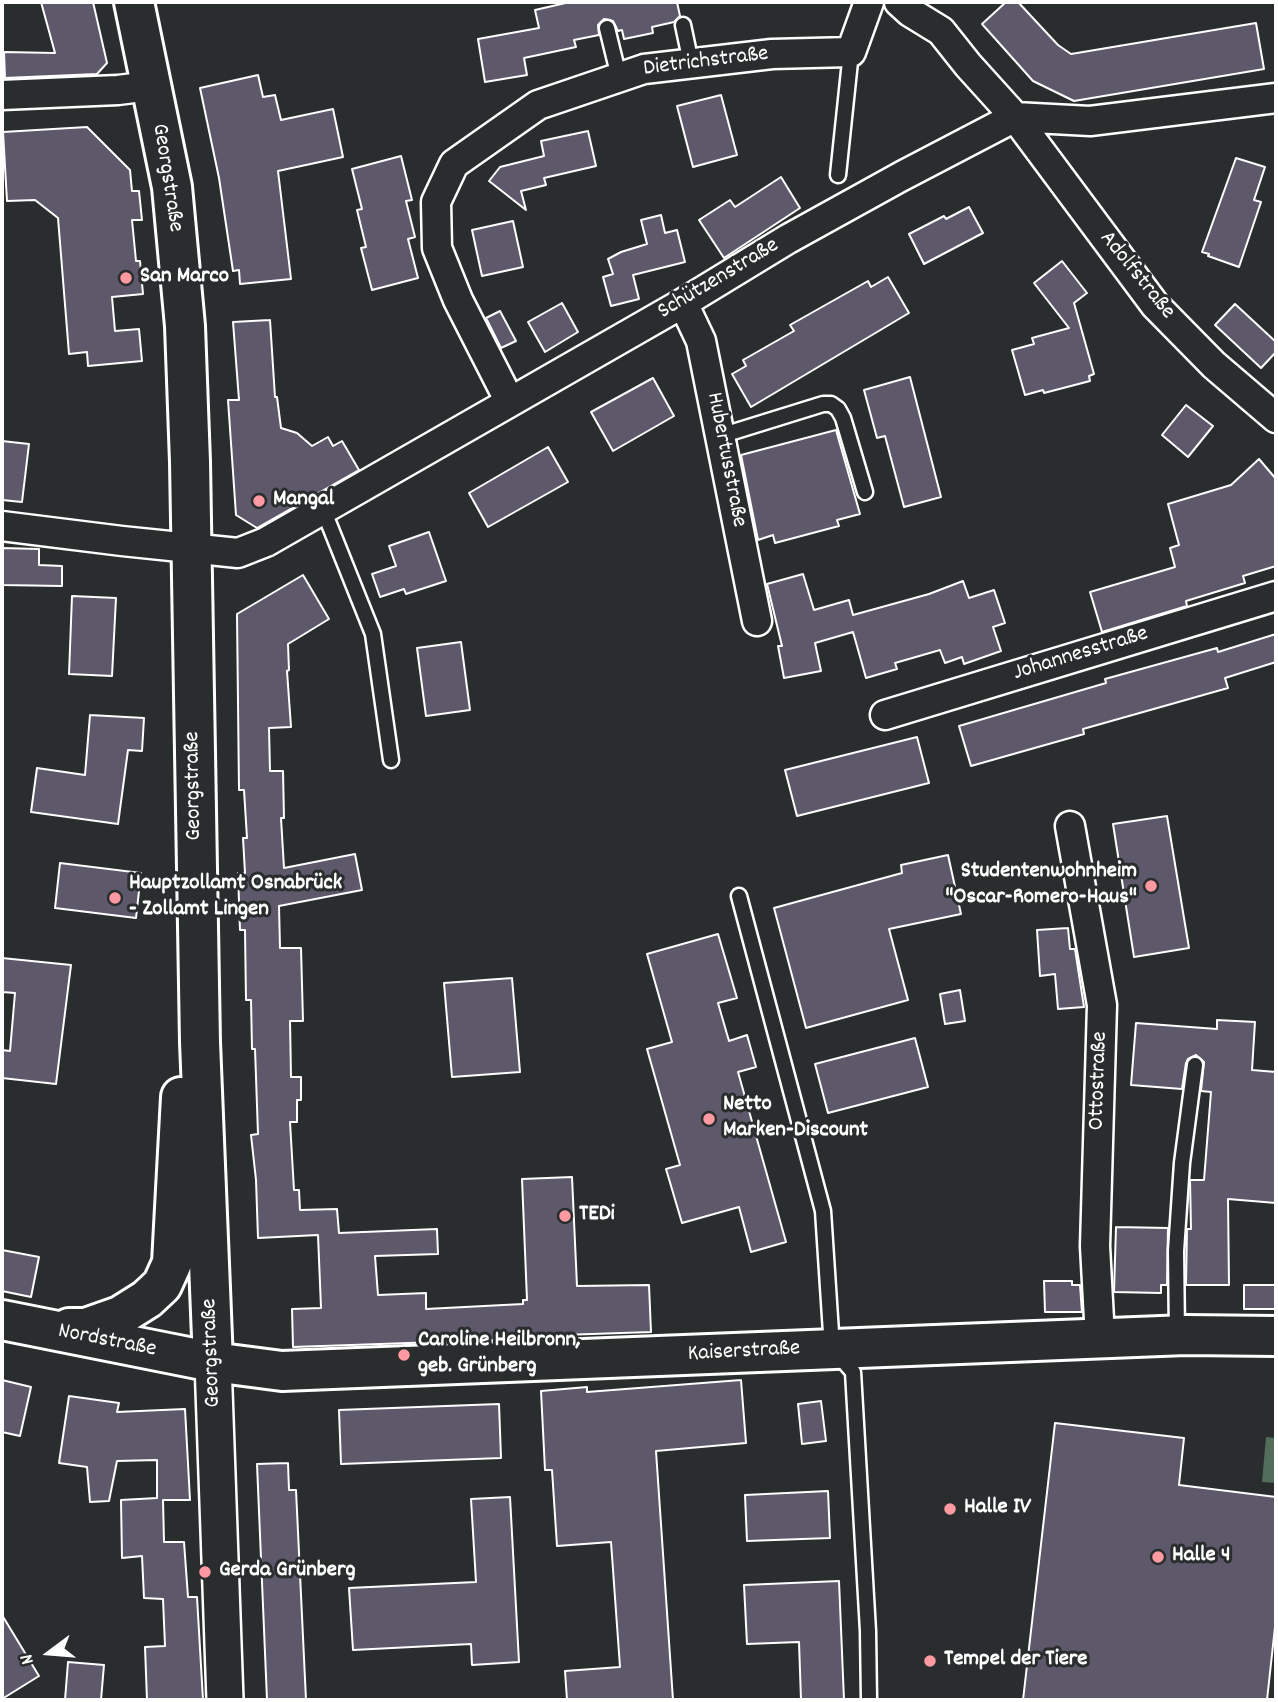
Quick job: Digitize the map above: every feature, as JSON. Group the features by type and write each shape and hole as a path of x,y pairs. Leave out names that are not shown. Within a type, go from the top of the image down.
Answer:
{"main road":[{"name":"Georgstraße","path":"134,2 172,187 185,326 190,462 200,1042 213,1362"},
{"path":"5,1321 55,1328 86,1328 120,1316 147,1299 162,1285 172,1263 182,1088 200,1042"},
{"name":"Nordstraße","path":"5,1321 213,1362"},
{"name":"Kaiserstraße","path":"213,1362 282,1371 324,1370 1177,1335 1276,1336"}],"street":[{"path":"851,52 869,2"},
{"name":"Adolfstraße","path":"899,2 941,31 1015,117 1155,305 1214,365 1276,418"},
{"name":"Dietrichstraße","path":"510,402 457,300 437,248 436,202 454,164 497,131 538,105 643,69 772,54 851,52"},
{"path":"2,95 150,86"},
{"path":"1015,117 1090,121 1276,97"},
{"name":"Schützenstraße","path":"2,526 238,553 266,542 683,303 788,239 1015,117"},
{"name":"Hubertusstraße","path":"683,303 701,341 757,621"},
{"name":"Johannesstraße","path":"885,715 1276,596"},
{"name":"Ottostraße","path":"1070,826 1102,1005 1095,1247 1100,1338"},
{"name":"Georgstraße","path":"213,1362 225,1700"}],"lane":[{"path":"683,25 691,64"},
{"path":"607,28 619,77"},
{"path":"838,175 851,52"},
{"path":"720,436 823,404 831,404 843,418 865,492"},
{"path":"323,509 373,634 391,760"},
{"path":"739,896 823,1210 832,1348 853,1372 868,1631 869,1700"},
{"path":"1177,1335 1176,1251 1182,1163 1195,1065"}],"green space":[{"path":"1266,1437 1276,1438 1276,1483 1262,1482"}],"building":[{"path":"41,2 93,2 107,63 97,74 5,78 4,52 55,53"},
{"path":"570,2 677,2 680,16 674,22 652,27 653,33 624,39 622,30 618,31 613,21 604,19 598,25 599,35 574,40 576,47 524,58 527,75 485,82 478,39 539,28 535,10"},
{"path":"1006,2 1018,2 1058,45 1071,54 1256,23 1264,69 1074,101 1033,81 982,24"},
{"path":"258,75 263,97 275,95 281,120 333,109 343,157 278,171 291,279 240,284 239,270 233,271 219,178 200,88"},
{"path":"721,95 737,155 693,167 677,106"},
{"path":"87,127 130,170 132,191 139,191 142,220 132,220 143,294 112,297 115,331 139,329 142,361 88,366 87,352 69,354 58,218 35,200 7,201 3,132"},
{"path":"588,131 596,166 544,178 546,185 521,191 526,210 489,181 500,167 544,156 541,141"},
{"path":"401,156 412,200 406,201 415,237 408,239 418,278 372,290 361,248 366,247 357,210 362,209 352,169"},
{"path":"1236,158 1265,167 1254,200 1261,202 1239,267 1202,252"},
{"path":"781,177 800,208 724,258 699,220 730,200 735,207"},
{"path":"969,207 983,233 924,264 909,234"},
{"path":"661,215 665,233 677,230 685,262 633,275 639,299 611,306 603,277 613,274 608,259 647,244 641,220"},
{"path":"513,221 523,267 482,276 472,230"},
{"path":"1062,261 1087,293 1074,303 1094,374 1089,376 1090,381 1025,395 1012,350 1034,344 1032,338 1069,328 1034,283"},
{"path":"888,277 909,313 751,407 732,374 746,366 743,360 794,331 790,325 868,281 871,287"},
{"path":"562,303 578,332 545,352 528,322"},
{"path":"1235,304 1276,342 1276,352 1261,368 1215,325"},
{"path":"500,311 516,341 501,348 486,318"},
{"path":"270,320 275,397 281,428 297,433 312,446 328,437 333,446 342,441 359,470 257,528 236,515 228,400 239,400 233,322"},
{"path":"910,377 941,497 904,507 885,436 877,438 864,390"},
{"path":"653,378 674,416 613,451 591,412"},
{"path":"1186,405 1213,426 1188,457 1162,435"},
{"path":"836,430 860,514 837,520 839,526 775,543 773,535 758,540 741,455"},
{"path":"2,441 29,444 22,502 2,500"},
{"path":"548,447 568,482 488,527 469,493"},
{"path":"1259,459 1276,479 1276,566 1243,576 1245,583 1186,601 1187,606 1102,632 1090,592 1175,567 1170,548 1179,545 1168,504 1231,485"},
{"path":"429,532 446,581 406,594 404,589 380,597 372,574 396,566 389,546"},
{"path":"2,548 39,549 39,565 62,566 62,586 2,585"},
{"path":"803,574 814,610 849,600 853,615 929,594 963,581 969,598 994,590 1005,623 993,627 1001,651 964,664 962,657 945,663 940,650 895,663 897,669 866,678 853,632 815,643 821,671 784,678 778,646 782,646 767,584"},
{"path":"303,575 329,619 288,644 291,727 269,728 270,771 283,771 284,818 281,818 284,868 355,854 362,890 279,906 280,948 301,948 303,1021 290,1021 291,1077 301,1077 297,1122 290,1122 294,1190 299,1190 300,1210 337,1209 339,1233 437,1229 438,1254 375,1256 378,1295 426,1293 426,1309 523,1304 523,1300 527,1300 522,1179 572,1177 577,1286 649,1285 651,1332 562,1335 562,1338 293,1347 292,1309 321,1308 318,1235 258,1238 251,1135 258,1134 255,1049 252,1049 251,1000 246,1000 245,930 240,930 238,873 245,873 243,838 247,838 244,790 239,790 237,614"},
{"path":"72,596 116,598 112,676 69,674"},
{"path":"1276,634 1276,662 1225,678 1228,688 1083,729 1084,734 971,766 959,726 1106,683 1105,679 1217,648 1218,652"},
{"path":"461,642 470,710 426,716 417,648"},
{"path":"90,715 144,718 142,751 128,750 118,824 31,812 37,768 85,775"},
{"path":"917,737 929,783 797,816 785,770"},
{"name":"Studentenwohnheim \"Oscar-Romero-Haus\"","path":"1167,816 1189,948 1134,957 1113,824"},
{"path":"948,855 961,914 889,929 908,1000 806,1028 774,908 902,873 901,865"},
{"path":"60,863 141,873 136,918 55,908"},
{"path":"1068,928 1070,949 1075,949 1084,1007 1058,1009 1055,974 1040,976 1037,930"},
{"name":"Netto Marken-Discount","path":"718,934 737,998 718,1003 729,1041 747,1035 756,1067 738,1072 786,1242 751,1252 739,1207 682,1223 666,1169 680,1165 647,1049 672,1042 647,954"},
{"path":"2,958 71,965 56,1084 2,1078 2,1050 10,1051 15,993 2,992"},
{"path":"512,978 520,1072 452,1077 444,983"},
{"path":"960,990 965,1021 945,1024 940,994"},
{"path":"1217,1020 1255,1022 1252,1070 1276,1072 1276,1203 1228,1199 1229,1285 1186,1285 1187,1229 1191,1229 1190,1180 1204,1180 1211,1092 1201,1091 1204,1062 1196,1055 1186,1063 1182,1089 1131,1085 1136,1023 1217,1029"},
{"path":"915,1038 928,1087 828,1113 815,1064"},
{"path":"1116,1227 1168,1228 1167,1285 1161,1285 1161,1293 1114,1292"},
{"path":"2,1250 39,1257 31,1297 2,1291"},
{"path":"1044,1281 1072,1281 1072,1285 1080,1285 1082,1312 1045,1312"},
{"path":"1244,1285 1276,1285 1276,1309 1244,1309"},
{"path":"2,1380 31,1387 20,1436 2,1432"},
{"path":"741,1380 746,1443 656,1451 673,1700 567,1700 565,1671 620,1667 611,1542 557,1546 552,1470 545,1470 541,1391 587,1387 587,1392"},
{"path":"69,1396 119,1403 117,1412 185,1409 190,1500 163,1500 164,1542 184,1542 188,1597 197,1597 203,1700 147,1700 145,1647 165,1646 163,1599 144,1598 142,1556 122,1558 121,1500 157,1498 157,1460 117,1461 109,1501 90,1502 87,1467 59,1463"},
{"path":"821,1401 826,1441 802,1444 798,1404"},
{"path":"499,1404 501,1458 341,1464 339,1410"},
{"name":"Halle 4","path":"1055,1423 1184,1438 1179,1485 1276,1497 1276,1618 1267,1700 1023,1700"},
{"path":"288,1463 289,1490 296,1490 306,1700 267,1700 257,1464"},
{"path":"828,1491 830,1538 747,1541 745,1495"},
{"path":"510,1497 519,1662 472,1665 471,1644 353,1650 349,1588 476,1582 471,1499"},
{"path":"839,1581 844,1700 801,1700 799,1642 747,1644 744,1585"},
{"path":"2,1615 39,1676 2,1699"},
{"path":"68,1662 104,1665 101,1700 65,1700"}],"place":[{"name":"San Marco","path":"126,278"},
{"name":"Mangal","path":"259,501"},
{"name":"Studentenwohnheim \"Oscar-Romero-Haus\"","path":"1151,886"},
{"name":"Hauptzollamt Osnabrück - Zollamt Lingen","path":"115,898"},
{"name":"Netto Marken-Discount","path":"709,1119"},
{"name":"TEDi","path":"565,1216"},
{"name":"Caroline Heilbronn, geb. Grünberg","path":"404,1355"},
{"name":"Halle IV","path":"950,1509"},
{"name":"Halle 4","path":"1158,1557"},
{"name":"Gerda Grünberg","path":"205,1572"},
{"name":"Tempel der Tiere","path":"930,1661"}]}
